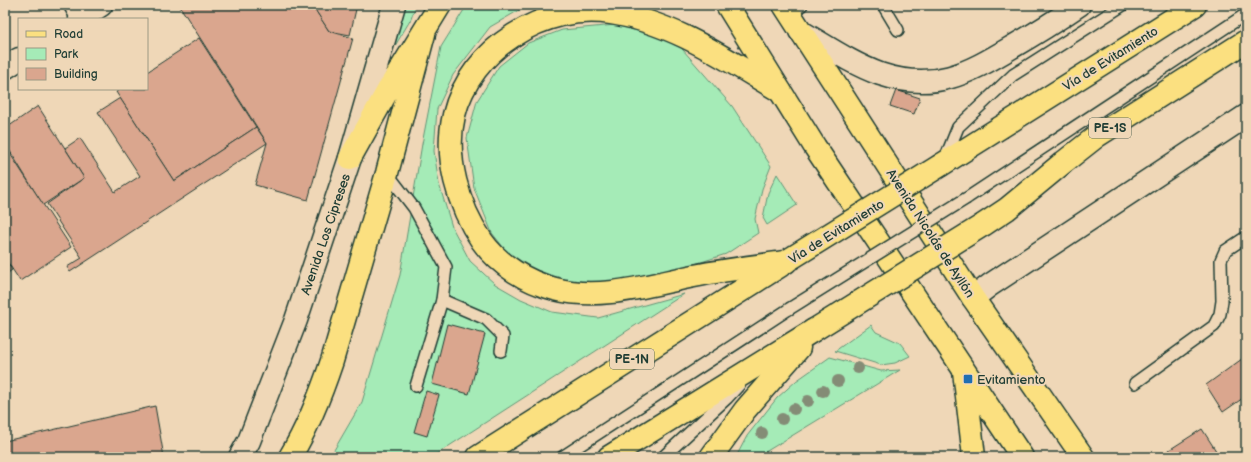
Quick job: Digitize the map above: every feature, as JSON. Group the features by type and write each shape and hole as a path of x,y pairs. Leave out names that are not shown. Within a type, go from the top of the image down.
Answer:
{"main road":[{"path":"290,457 310,417 332,361 387,173 431,5"},
{"path":"350,158 388,90 424,34 440,5"},
{"path":"728,5 815,147 1022,457"},
{"name":"Vía de Evitamiento","path":"478,457 1195,5"},
{"path":"780,91 701,45 651,23 611,12 577,12 550,17 522,29 495,49 485,59 469,81 458,103 452,128 451,142 454,172 462,202 471,223 483,242 496,257 510,268 538,284 572,293 611,293 717,272 788,261"},
{"name":"Avenida Nicolás de Ayllón","path":"794,13 973,298 1083,457"},
{"name":"PE-1S","path":"814,330 1007,209 1097,136 1246,41"},
{"path":"609,457 814,330"},
{"path":"712,457 750,404 814,330"},
{"path":"964,371 974,457"}],"street":[{"name":"Avenida Los Cipreses","path":"240,457 250,441 296,320 350,158 394,5"},
{"path":"794,13 867,68 898,79 927,81 954,76 980,67 1045,28 1079,5"},
{"path":"5,68 18,60"},
{"path":"973,298 990,285 1246,116"}],"lane":[{"path":"69,5 76,18"},
{"path":"883,5 898,30"},
{"path":"942,164 958,126 1013,75 1124,5"},
{"path":"562,457 789,310 967,198 1246,14"},
{"path":"387,173 414,208 446,267 442,300 416,386"},
{"path":"1135,383 1214,326 1220,314 1222,301 1221,260 1225,251 1246,237"},
{"path":"442,300 486,319 503,336 501,351"},
{"path":"663,457 727,398 758,364"}],"green space":[{"path":"403,5 416,5 411,19 386,61"},
{"path":"467,5 528,5 490,27 453,75 437,109 434,151 439,184 452,227 470,261 495,284 521,299 552,312 598,318 684,294 432,457 330,457 362,402 400,275 422,144 441,47"},
{"path":"616,25 676,42 732,106 771,166 762,189 755,219 758,233 726,254 661,275 605,283 567,282 537,272 511,257 492,233 474,188 467,138 477,101 499,66 528,43 562,30"},
{"path":"777,174 797,205 767,225 763,218 768,193"},
{"path":"871,325 876,332 900,343 910,356 895,363 881,365 835,351"},
{"path":"830,357 881,371 900,370 757,457 736,457 747,436 777,398 796,381"}],"building":[{"path":"179,5 312,5 329,31 353,38 308,200 255,185 267,143"},
{"path":"312,5 357,5 350,35 329,31"},
{"path":"199,38 256,127 174,181 116,92 119,90 148,90 148,71"},
{"path":"896,90 920,98 914,114 890,106"},
{"path":"120,98 174,181 256,127 267,143 70,272 67,267 82,258 47,204 84,178 65,148 80,138 115,192 140,176 98,112"},
{"path":"38,106 84,178 43,205 5,143 5,129"},
{"path":"5,146 71,247 20,281 5,258"},
{"path":"5,258 12,270 5,275"},
{"path":"447,324 485,334 469,394 432,384"},
{"path":"1246,356 1246,396 1223,412 1206,385"},
{"path":"426,391 439,395 427,436 414,432"},
{"path":"155,406 164,457 5,457 5,441"},
{"path":"1202,429 1220,457 1158,457"}],"place":[{"name":"Evitamiento","path":"968,379"}]}
